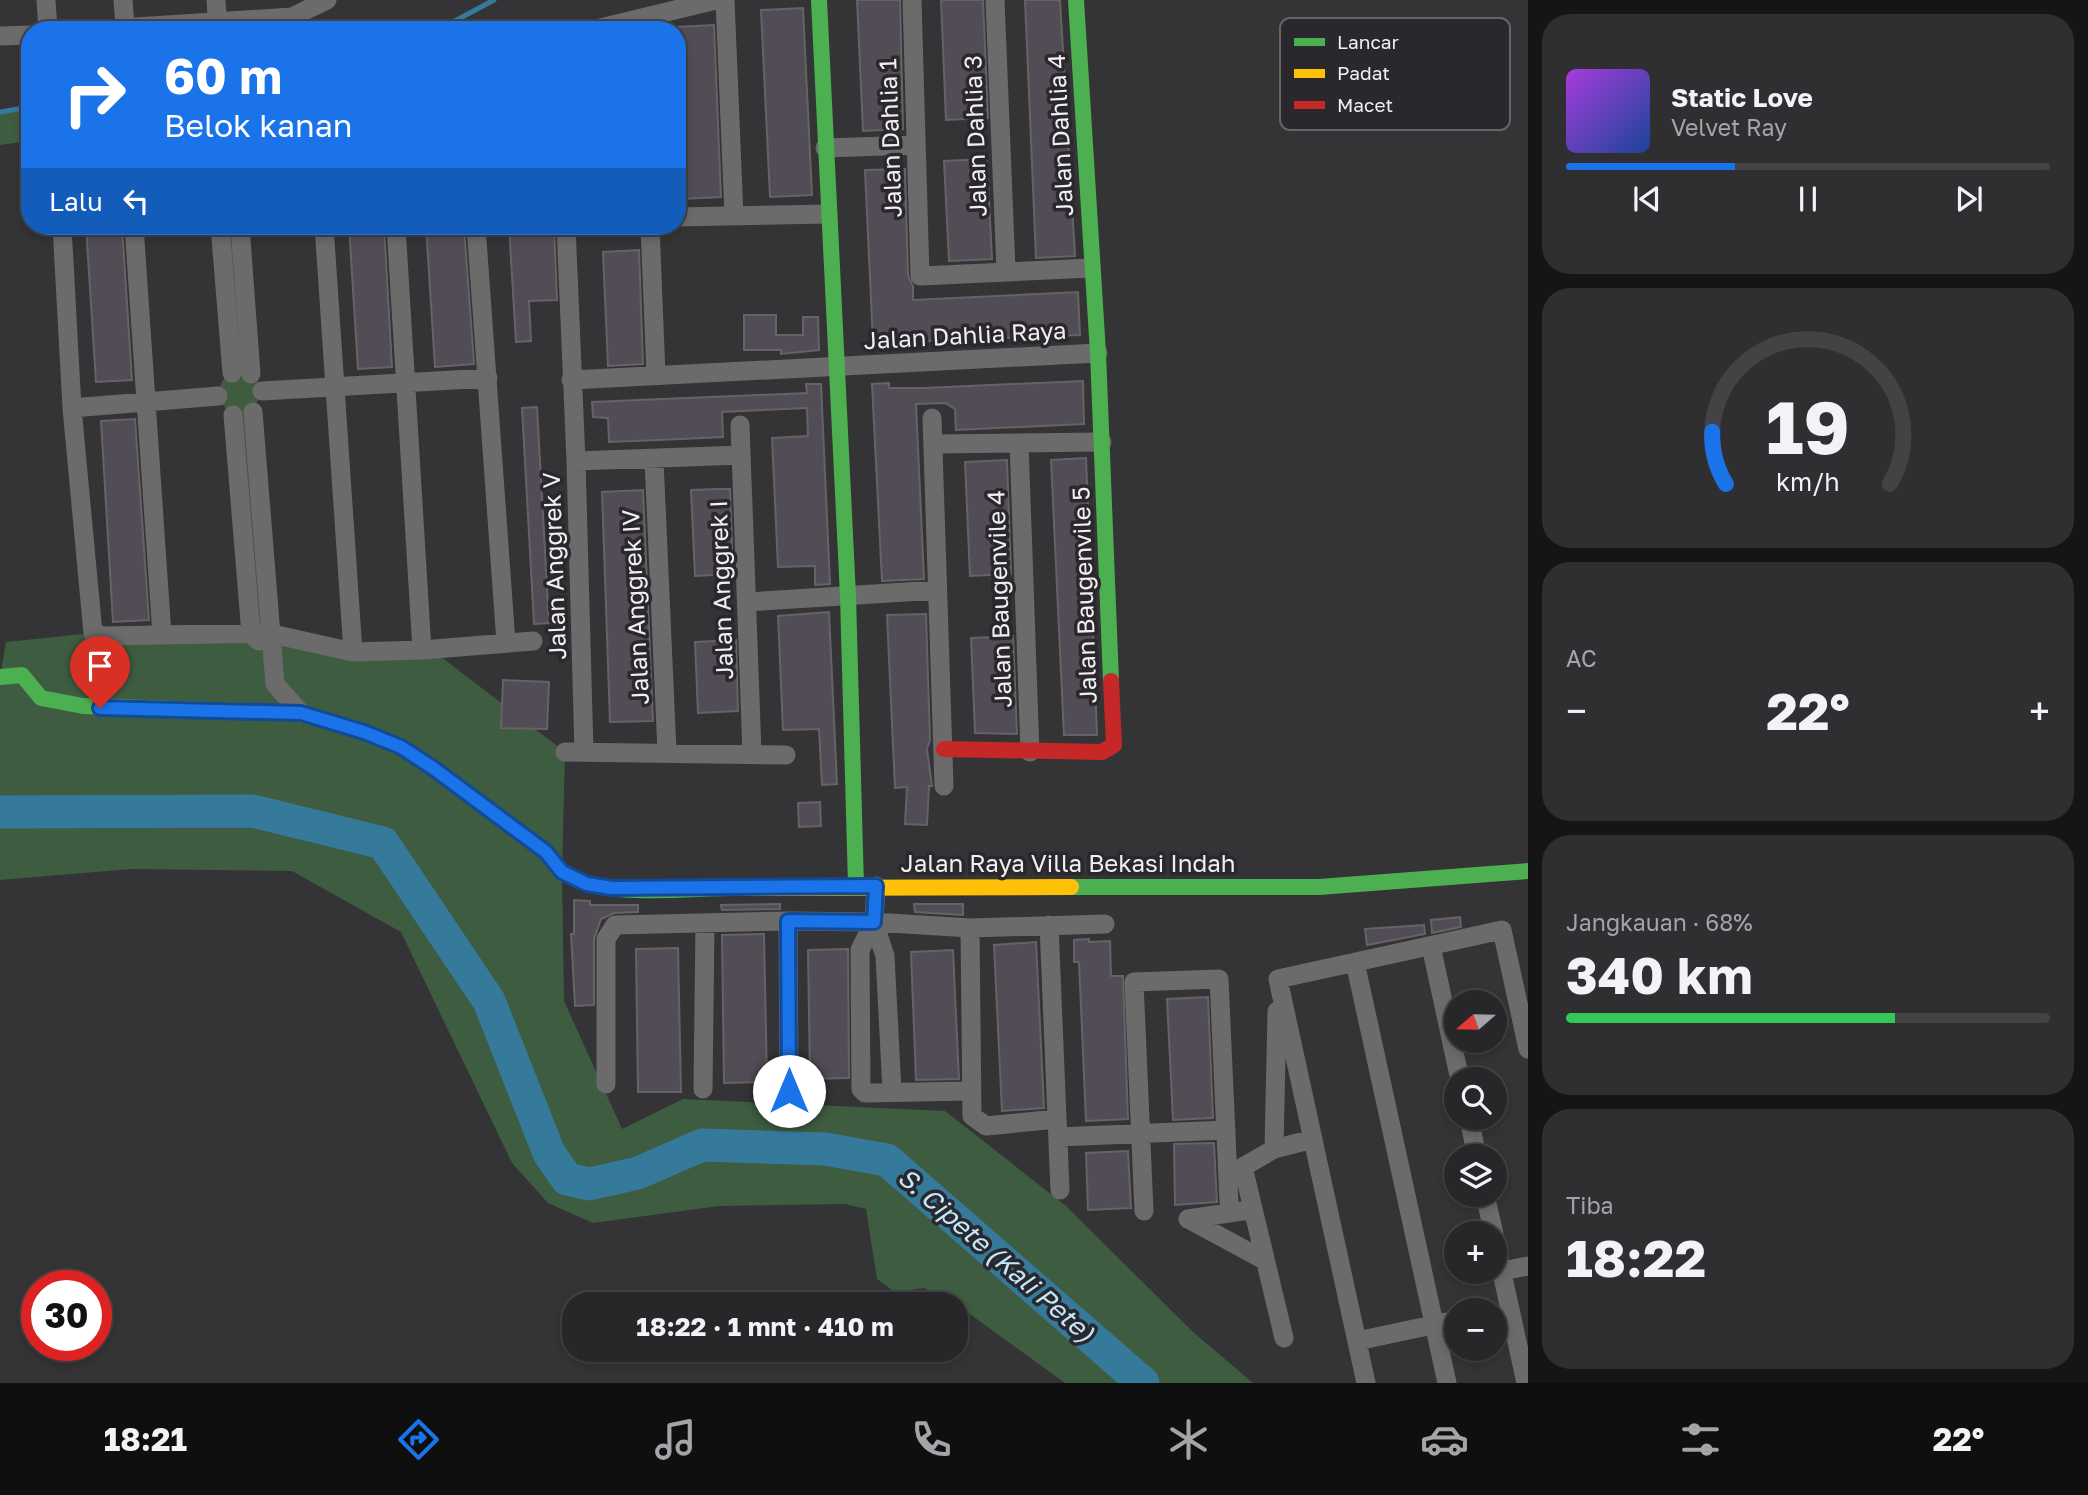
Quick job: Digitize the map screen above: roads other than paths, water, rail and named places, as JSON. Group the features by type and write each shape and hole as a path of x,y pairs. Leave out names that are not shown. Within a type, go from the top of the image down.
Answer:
{"street":[{"path":"46,0 47,21"},
{"path":"123,0 125,21"},
{"path":"216,0 218,21"},
{"path":"262,21 292,17 327,0"},
{"path":"651,21 716,0"},
{"path":"725,0 734,216"},
{"path":"819,0 848,596 856,886"},
{"name":"Jalan Dahlia 1","path":"912,0 920,275 1006,270"},
{"name":"Jalan Dahlia 3","path":"995,0 1006,270"},
{"name":"Jalan Dahlia 4","path":"1076,0 1098,353"},
{"path":"0,36 21,35"},
{"path":"825,148 916,145"},
{"path":"686,217 828,214"},
{"path":"62,235 72,408 93,633 104,636 263,639 353,652 422,650 533,641"},
{"path":"135,235 162,635"},
{"path":"221,235 241,373 262,391 488,378"},
{"path":"240,235 241,373"},
{"path":"325,235 353,652"},
{"path":"397,235 422,650"},
{"path":"477,235 506,643"},
{"name":"Jalan Anggrek V","path":"566,235 576,461 574,752 667,752"},
{"path":"650,235 656,376"},
{"path":"1006,270 1091,268"},
{"name":"Jalan Dahlia Raya","path":"571,380 1098,353"},
{"name":"Jalan Baugenvile 5","path":"1030,752 1102,752 1114,746 1098,353"},
{"path":"241,373 219,386 218,396 222,407 243,413 260,402 262,391"},
{"path":"72,408 218,396"},
{"path":"243,413 263,639 275,684 301,713"},
{"path":"932,418 944,786"},
{"name":"Jalan Anggrek I","path":"740,425 752,753"},
{"path":"934,444 1102,442"},
{"name":"Jalan Baugenvile 4","path":"1019,443 1030,752"},
{"path":"576,461 741,456"},
{"name":"Jalan Anggrek IV","path":"654,460 667,752"},
{"path":"747,602 937,590"},
{"name":"Jalan Raya Villa Bekasi Indah","path":"0,677 22,675 41,698 91,707 301,713 401,747 546,852 562,872 587,884 612,888 1319,887 1528,872"},
{"path":"944,749 1030,752"},
{"path":"667,752 786,755"},
{"path":"876,886 874,922 885,956 892,1091"},
{"path":"788,921 789,1091"},
{"path":"874,922 860,950 861,1083 865,1093 971,1091"},
{"path":"606,1084 606,939 609,930 622,923 874,922 970,928 1105,924"},
{"path":"703,1088 705,923"},
{"path":"1049,925 1060,1190"},
{"path":"970,928 970,1110 979,1124 1140,1133 1226,1130"},
{"path":"1278,979 1502,930 1528,1049"},
{"path":"1431,946 1457,1067"},
{"path":"1355,962 1447,1383"},
{"path":"1144,1211 1134,982 1219,979 1230,1202"},
{"path":"1278,979 1367,1383"},
{"path":"1274,1149 1278,979"},
{"path":"1284,1338 1243,1167 1274,1149 1313,1139"},
{"path":"1252,1209 1188,1219 1264,1260"},
{"path":"1507,1270 1528,1266"},
{"path":"1507,1317 1523,1343 1526,1383"},
{"path":"1357,1341 1444,1322"}],"waterway":[{"path":"455,21 494,0"},
{"path":"0,112 21,108"},
{"name":"S. Cipete (Kali Pete)","path":"0,812 253,811 383,843 489,1001 549,1153 567,1179 589,1184 638,1173 702,1145 825,1149 887,1160 1143,1383"}]}
